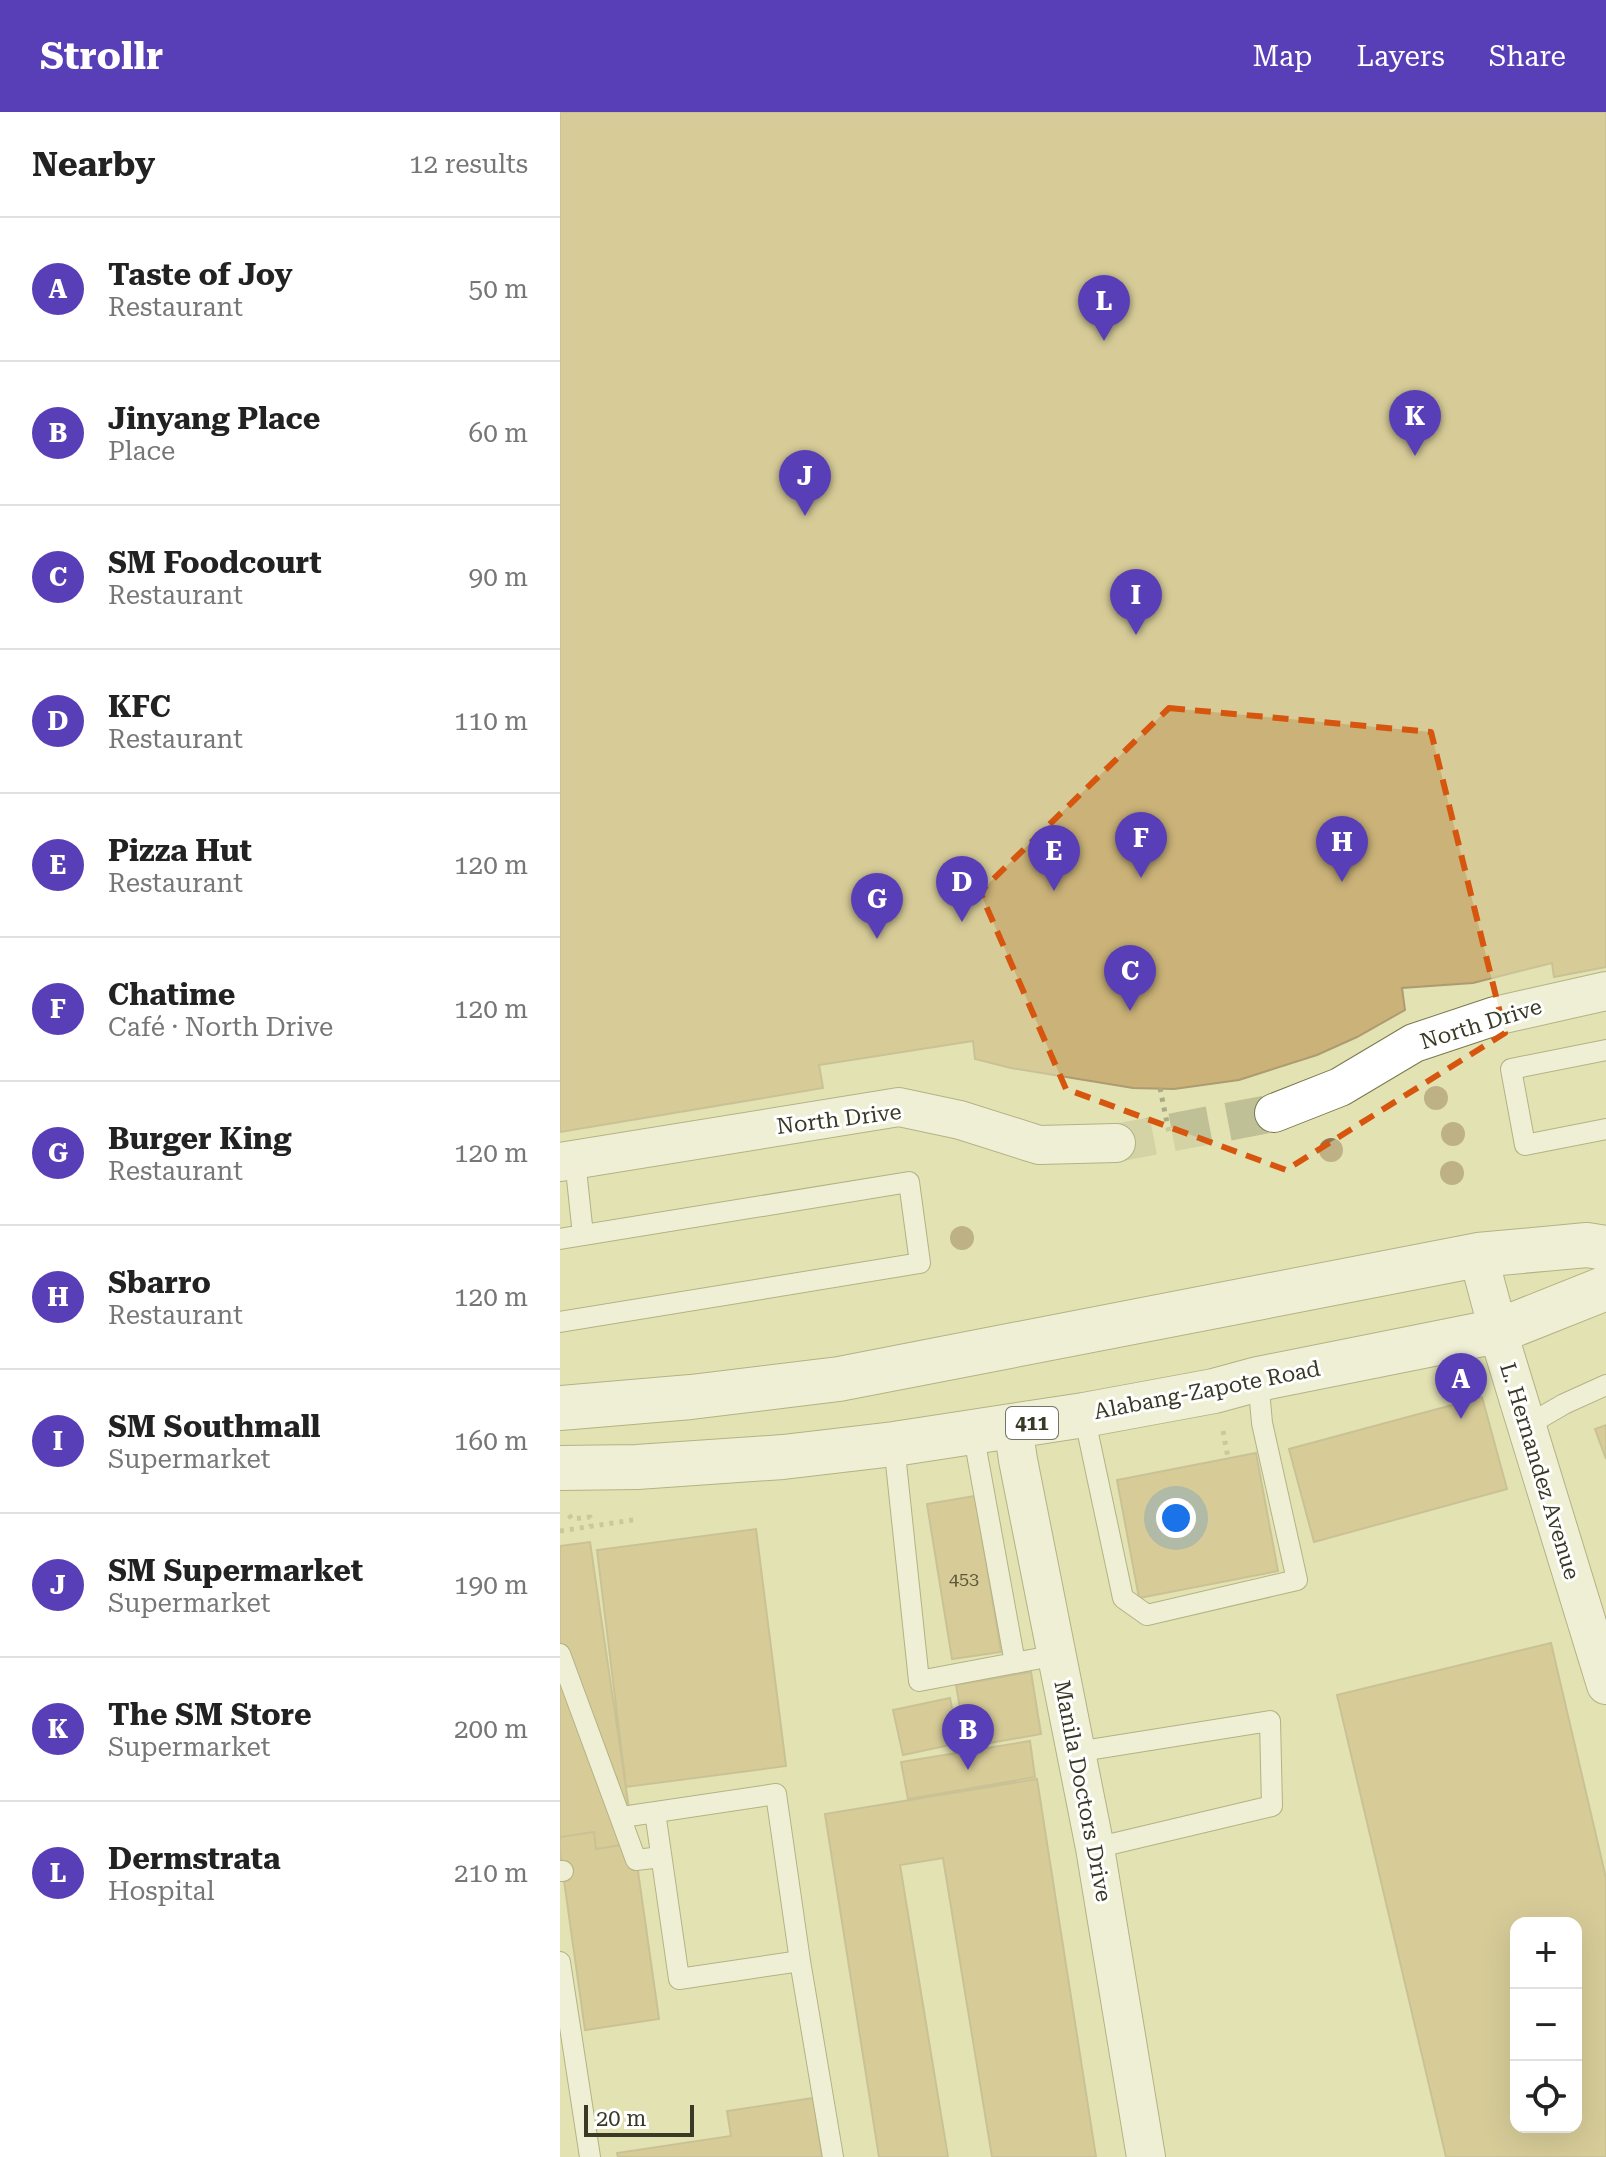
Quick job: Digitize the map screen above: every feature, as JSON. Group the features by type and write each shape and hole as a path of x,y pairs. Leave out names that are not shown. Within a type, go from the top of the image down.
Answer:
{"highway":[{"path":"560,1408 691,1397 839,1379 1478,1255 1587,1245 1606,1248"},
{"name":"Alabang-Zapote Road","path":"560,1468 711,1462 894,1444 1084,1415 1498,1331 1606,1288"}],"street":[{"name":"North Drive","path":"1274,1113 1340,1087 1414,1043 1495,1016 1606,991"},
{"name":"North Drive","path":"567,1161 899,1107 960,1120 1039,1145 1116,1143"},
{"name":"L. Hernandez Avenue","path":"1478,1255 1498,1331 1606,1685"},
{"name":"Manila Doctors Drive","path":"993,1429 1018,1460 1095,1848 1146,2157"}],"lane":[{"path":"1606,1050 1511,1069 1525,1145 1606,1129"},
{"path":"567,1161 583,1235"},
{"path":"560,1239 909,1182 920,1263 560,1322"},
{"path":"1084,1415 1123,1598 1147,1615 1297,1580 1262,1423 1258,1379"},
{"path":"1526,1423 1606,1385"},
{"path":"993,1429 1015,1663"},
{"path":"894,1444 919,1681 1057,1655"},
{"path":"560,1654 636,1860 661,1857"},
{"path":"1076,1752 1270,1721 1272,1806 1095,1848"},
{"path":"629,1816 776,1794 833,2157"},
{"path":"655,1812 679,1979 800,1961"},
{"path":"560,1962 590,2157"}],"path":[{"path":"1160,1088 1169,1133"},
{"path":"569,1515 572,1519 590,1517 591,1526"},
{"path":"560,1531 639,1519"}],"highlighted area":[{"path":"1169,708 1431,732 1505,1033 1286,1170 1066,1089 980,892"}],"building":[{"path":"560,112 1606,112 1606,967 1554,977 1552,963 1473,983 1402,988 1405,1010 1317,1055 1239,1080 1174,1089 1133,1088 975,1059 973,1041 819,1065 823,1088 560,1132"},
{"path":"1482,1397 1507,1489 1314,1542 1289,1449"},
{"path":"1606,1425 1606,1459 1595,1429"},
{"path":"1256,1453 1278,1571 1139,1598 1117,1480"},
{"path":"975,1496 1001,1652 952,1659 927,1504"},
{"path":"756,1529 786,1766 626,1787 597,1550"},
{"path":"590,1542 634,1843 596,1849 594,1832 560,1837 560,1546"},
{"path":"1551,1643 1606,1878 1606,2157 1446,2157 1337,1695"},
{"path":"1031,1672 1041,1734 967,1747 956,1685"},
{"path":"950,1698 959,1743 903,1755 893,1710"},
{"path":"1030,1741 1035,1777 908,1799 901,1762"},
{"path":"1037,1779 1096,2157 992,2157 943,1858 900,1865 948,2157 879,2157 825,1814"},
{"path":"594,1832 596,1849 634,1843 659,2019 585,2030 560,1837"},
{"path":"813,2098 822,2157 618,2157 617,2153 731,2136 727,2111"}],"tunnel":[{"path":"1116,1143 1274,1113"}],"place":[{"name":"Dermstrata","path":"1104,341"},
{"name":"The SM Store","path":"1415,456"},
{"name":"SM Supermarket","path":"805,516"},
{"name":"SM Southmall","path":"1136,635"},
{"name":"Chatime","path":"1141,878"},
{"name":"Sbarro","path":"1342,882"},
{"name":"Pizza Hut","path":"1054,891"},
{"name":"KFC","path":"962,922"},
{"name":"Burger King","path":"877,939"},
{"name":"SM Foodcourt","path":"1130,1011"},
{"name":"Taste of Joy","path":"1461,1419"},
{"name":"Jinyang Place","path":"968,1770"}]}
